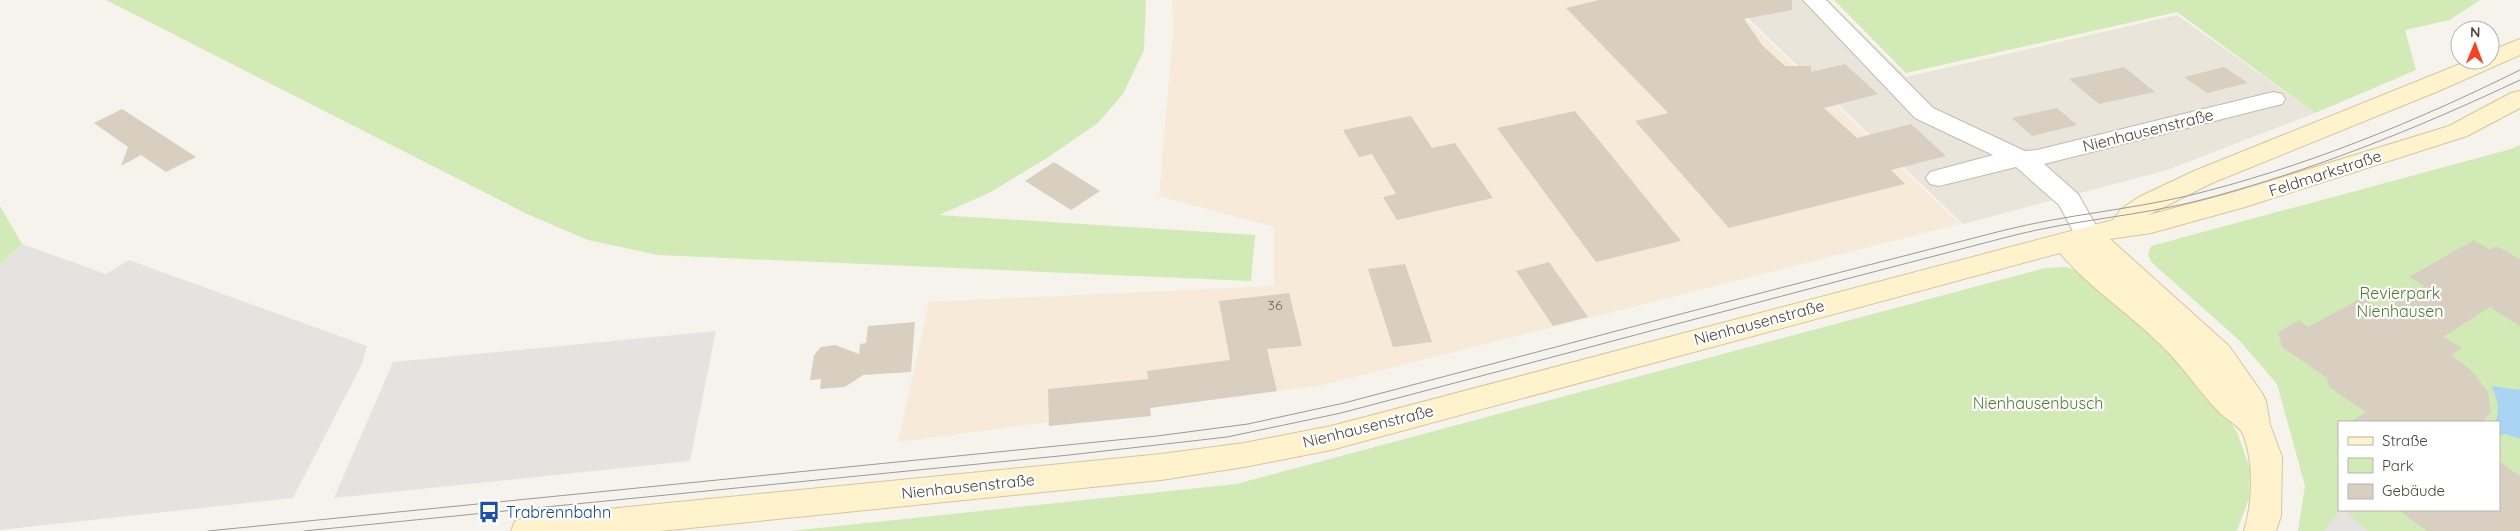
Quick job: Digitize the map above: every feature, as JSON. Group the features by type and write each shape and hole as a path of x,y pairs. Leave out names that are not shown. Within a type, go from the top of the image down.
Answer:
{"main road":[{"name":"Feldmarkstraße","path":"2500,55 2520,46"},
{"name":"Feldmarkstraße","path":"2122,226 2130,214 2148,203 2203,177 2467,70"},
{"name":"Feldmarkstraße","path":"2077,239 2122,226 2151,224 2236,201 2458,131 2520,98"},
{"path":"2077,239 2083,262 2170,336 2192,358 2229,404 2255,425 2266,457 2265,516 2260,531"},
{"name":"Nienhausenstraße","path":"526,531 1161,467 1244,455 1331,438 1761,321 2077,239"}],"street":[{"path":"1814,0 1924,113 2022,159 2068,200 2077,239"},
{"name":"Nienhausenstraße","path":"1939,178 2006,160 2037,158 2273,99"}],"shaded area":[{"path":"1172,0 1726,0 1960,224 1323,385 898,442 929,302 1274,286 1274,227 1159,196 1173,31"},
{"path":"1729,0 1828,0 1906,77 2177,15 2315,113 2167,170 1963,224"},
{"path":"22,244 106,274 129,260 367,346 362,364 293,498 0,530 0,265"},
{"path":"716,331 690,461 334,498 393,362"},
{"path":"2339,511 2345,511 2368,531 2324,531"}],"green space":[{"path":"106,0 1146,0 1144,50 1123,94 1098,123 1047,158 989,193 939,215 1255,235 1251,281 658,255 588,240 527,214"},
{"path":"1834,0 2480,0 2450,20 2405,30 2416,70 2315,113 2177,12 1906,73"},
{"name":"Revierpark Nienhausen","path":"2520,145 2520,531 2298,531 2305,486 2277,384 2239,340 2151,262 2148,254 2151,246"},
{"path":"0,206 22,244 0,265"},
{"name":"Nienhausenbusch","path":"2067,267 2095,280 2204,381 2237,432 2250,469 2249,498 2237,531 791,531 1236,484 2045,268"}],"water":[{"path":"2491,386 2520,390 2520,439 2506,434 2500,436 2500,421 2495,421 2498,413 2495,395"}],"building":[{"path":"1599,0 1792,0 1792,10 1744,19 1762,45 1785,66 1811,66 1811,72 1845,64 1878,94 1824,108 1857,138 1911,124 1946,156 1891,170 1905,184 1729,228 1635,121 1668,113 1566,8"},
{"path":"2124,67 2155,92 2099,104 2069,79"},
{"path":"2224,67 2248,83 2207,93 2184,77"},
{"path":"2057,108 2077,125 2032,136 2012,118"},
{"path":"122,109 196,157 166,172 141,155 121,166 128,147 94,123"},
{"path":"1575,111 1681,241 1596,262 1497,128"},
{"path":"1411,116 1432,148 1455,143 1493,198 1397,220 1383,197 1396,194 1372,154 1359,157 1343,130"},
{"path":"1054,162 1100,191 1071,210 1025,181"},
{"path":"2474,240 2491,250 2496,246 2520,259 2520,326 2490,307 2443,337 2462,348 2451,355 2472,371 2488,392 2491,412 2483,421 2352,421 2366,412 2329,387 2327,378 2282,347 2278,333 2299,320 2308,327 2362,298 2382,310 2425,286 2409,277"},
{"path":"1549,262 1588,317 1553,326 1516,271"},
{"path":"1405,264 1432,342 1393,347 1368,269"},
{"path":"1289,293 1302,346 1267,349 1277,391 1150,408 1151,416 1049,426 1048,389 1148,379 1147,371 1230,360 1219,301"},
{"path":"915,322 911,372 863,375 845,387 820,389 821,379 810,380 814,355 821,347 835,345 859,354 860,344 866,343 868,326"},
{"path":"2500,462 2520,476 2520,531 2427,531 2399,511 2500,511"}],"tram line":[{"path":"208,531 1157,436 1248,424 1344,403 2005,230 2050,220 2164,201 2230,185 2315,158 2398,126 2520,70"},
{"path":"304,531 1069,455 1227,437 1341,413 2015,235 2060,225 2152,211 2197,201 2280,177 2362,148 2441,116 2520,80"}],"place":[{"name":"Trabrennbahn","path":"489,512"}]}
